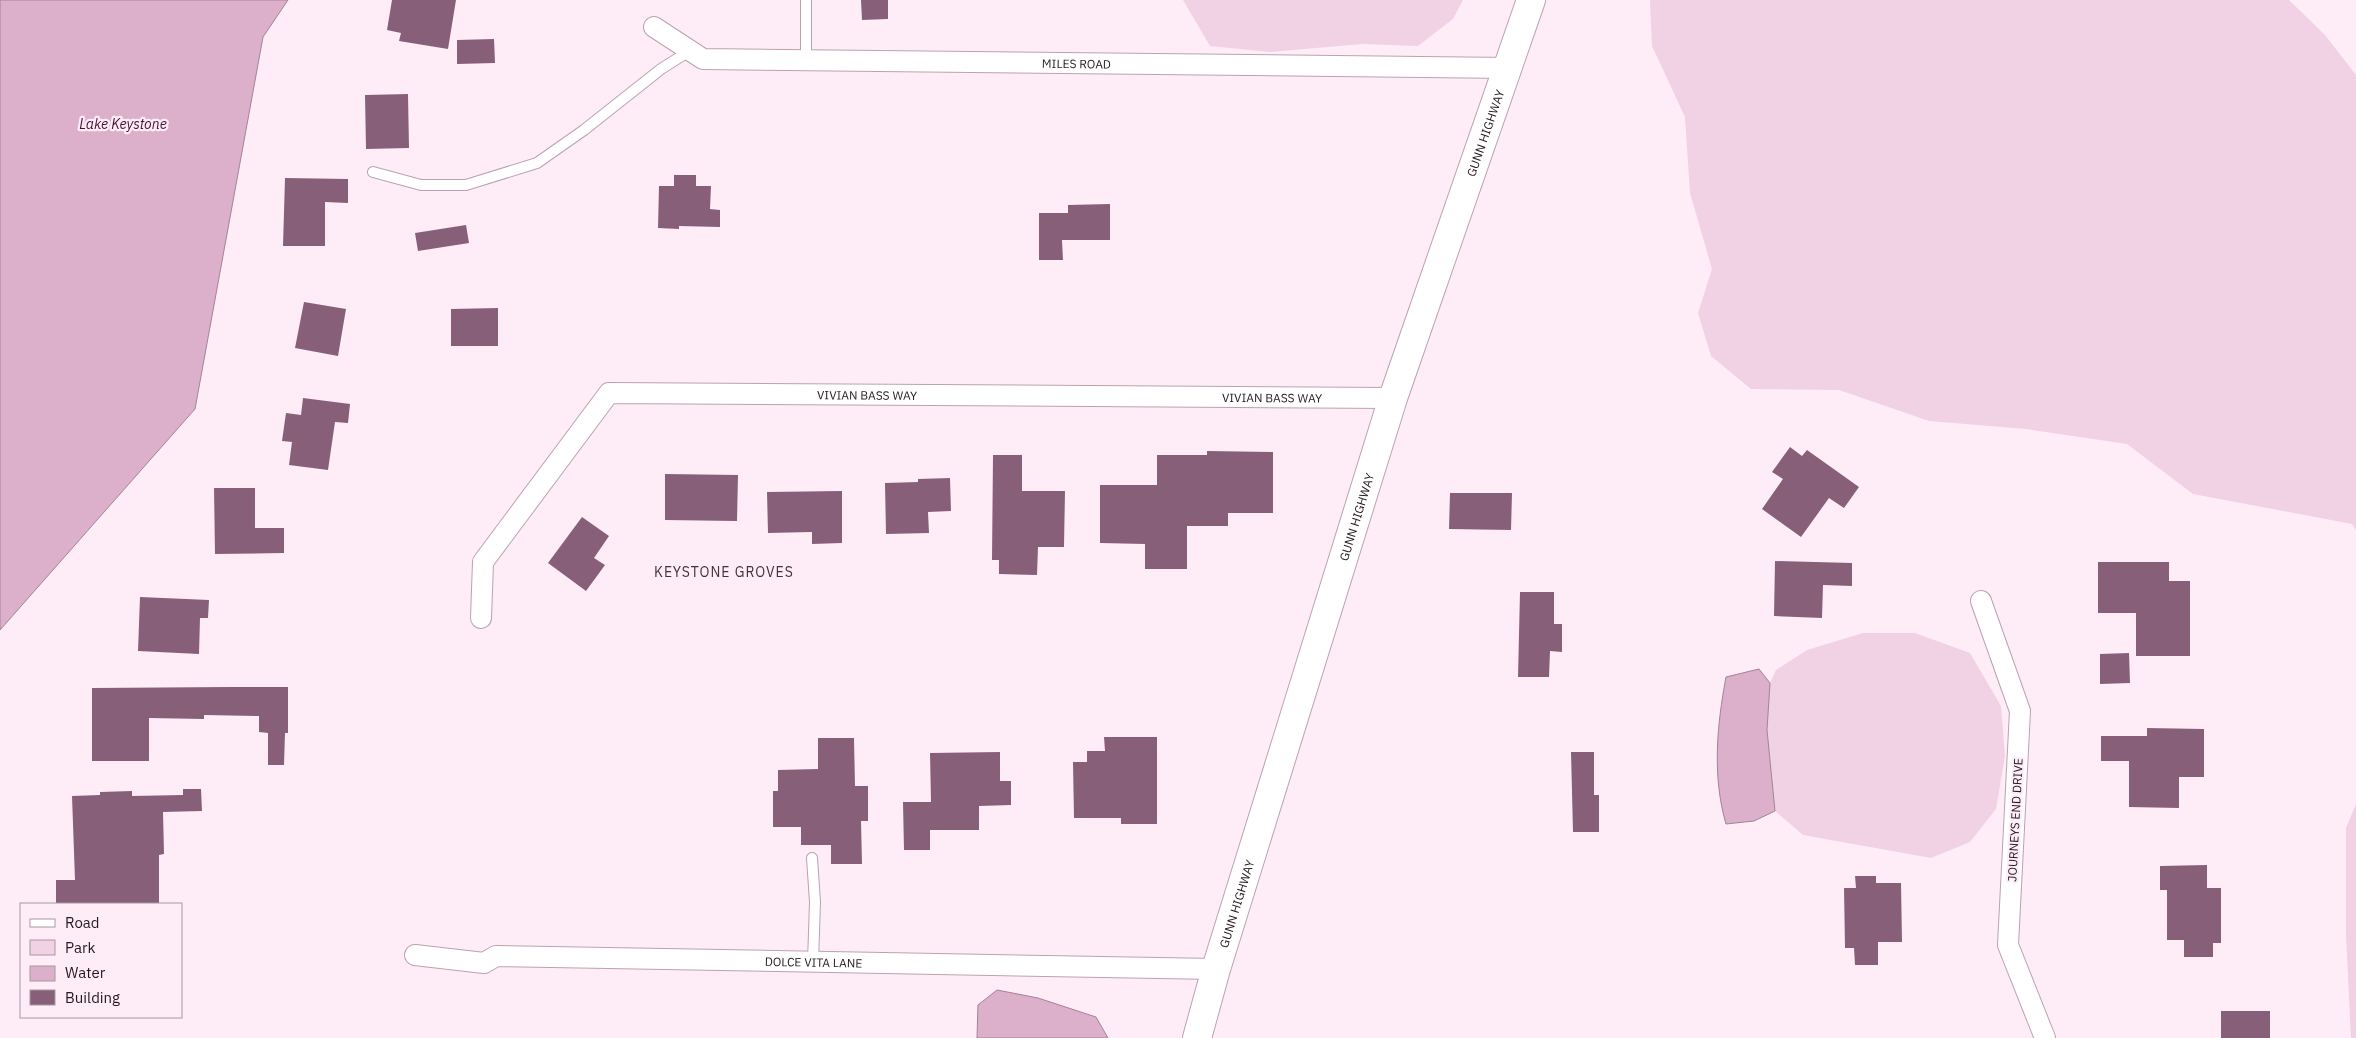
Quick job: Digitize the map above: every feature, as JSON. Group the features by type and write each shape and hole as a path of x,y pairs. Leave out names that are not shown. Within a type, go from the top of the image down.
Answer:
{"main road":[{"name":"GUNN HIGHWAY","path":"1198,1038 1216,969 1393,398 1531,0"}],"street":[{"name":"MILES ROAD","path":"654,27 704,58 1509,68"},
{"name":"VIVIAN BASS WAY","path":"482,618 483,562 609,393 1393,398"},
{"name":"JOURNEYS END DRIVE","path":"1981,601 2020,711 2008,945 2045,1038"},
{"name":"DOLCE VITA LANE","path":"415,955 484,963 496,956 1216,969"}],"lane":[{"path":"806,0 806,60"},
{"path":"373,172 421,185 466,185 537,163 584,130 661,69 691,50"},
{"path":"812,858 815,902 813,962"}],"green space":[{"path":"1183,0 1463,0 1453,19 1418,46 1362,44 1270,52 1210,46"},
{"path":"1650,0 2289,0 2325,35 2356,75 2356,530 2352,524 2193,494 2127,444 2026,429 1929,421 1839,390 1751,389 1711,356 1698,313 1712,269 1690,193 1685,117 1652,46"},
{"path":"1863,633 1915,633 1970,653 2001,706 2005,756 1996,809 1970,842 1931,858 1803,835 1775,811 1767,730 1770,683 1776,670 1807,650"},
{"path":"2356,804 2356,1038 2351,1038 2346,935 2346,828"}],"water":[{"name":"Lake Keystone","path":"0,0 288,0 263,37 195,409 0,630"},
{"path":"1759,669 1770,683 1767,730 1775,811 1754,821 1726,824 1719,788 1717,751 1720,713 1726,677"},
{"path":"997,990 1038,998 1096,1017 1108,1038 977,1038 978,1005"}],"building":[{"path":"392,0 456,0 448,49 399,41 401,33 387,30"},
{"path":"861,0 888,0 888,19 862,20"},
{"path":"494,39 495,63 457,64 457,40"},
{"path":"408,94 409,148 366,149 365,95"},
{"path":"674,175 696,175 696,186 711,186 710,209 720,210 720,227 679,226 679,229 658,228 659,186 674,186"},
{"path":"285,178 348,179 348,203 325,202 325,246 283,246"},
{"path":"1110,204 1110,240 1062,240 1063,260 1039,260 1039,213 1068,213 1068,205"},
{"path":"466,225 469,243 418,251 415,233"},
{"path":"304,302 346,309 338,356 295,348"},
{"path":"498,308 498,346 451,346 451,309"},
{"path":"303,398 350,404 348,423 335,422 328,470 289,465 292,442 282,441 286,413 301,415"},
{"path":"1790,447 1802,456 1807,450 1859,487 1844,508 1829,498 1801,537 1762,509 1783,479 1772,472"},
{"path":"1207,451 1273,452 1273,513 1228,513 1228,526 1187,526 1187,569 1145,569 1145,544 1100,543 1100,485 1157,485 1157,455 1207,455"},
{"path":"993,455 1022,455 1022,491 1065,491 1064,547 1038,547 1037,575 999,574 999,560 992,560"},
{"path":"665,474 738,475 737,521 665,520"},
{"path":"950,478 951,511 928,512 929,533 886,534 885,483 918,482 918,479"},
{"path":"214,488 255,488 255,528 284,528 284,553 215,554"},
{"path":"842,491 842,543 812,544 812,532 768,533 767,492"},
{"path":"1450,493 1512,493 1511,530 1449,529"},
{"path":"582,517 609,536 594,558 605,565 586,591 548,563"},
{"path":"1775,561 1852,563 1852,586 1823,585 1822,618 1774,616"},
{"path":"2098,562 2169,562 2169,581 2190,581 2190,656 2136,656 2136,613 2098,613"},
{"path":"1520,592 1554,592 1554,624 1562,624 1562,652 1550,651 1549,677 1518,677"},
{"path":"140,597 209,600 208,618 200,618 199,654 138,651"},
{"path":"2129,653 2130,683 2100,684 2100,654"},
{"path":"288,687 288,733 285,733 284,765 268,765 268,733 259,732 259,716 204,715 204,719 149,718 149,761 92,761 92,688"},
{"path":"2147,728 2204,729 2204,777 2179,777 2179,808 2129,807 2129,761 2101,761 2101,736 2147,736"},
{"path":"1104,737 1157,737 1157,824 1121,824 1121,818 1074,818 1073,762 1087,762 1087,751 1105,751"},
{"path":"818,738 854,738 855,786 868,786 868,821 861,821 862,864 831,864 831,845 801,845 801,827 773,827 773,791 778,791 778,770 818,769"},
{"path":"1000,752 1000,781 1011,781 1011,805 979,806 979,830 930,830 930,850 904,850 903,802 931,802 930,753"},
{"path":"1571,752 1594,752 1594,795 1599,795 1599,832 1573,832"},
{"path":"183,789 201,789 202,811 163,812 164,854 159,855 159,903 56,903 56,880 75,880 72,796 100,795 100,792 132,791 132,796 183,795"},
{"path":"2207,865 2207,888 2221,888 2221,943 2213,943 2213,957 2184,957 2184,940 2167,940 2167,890 2160,890 2160,866"},
{"path":"1855,876 1876,876 1876,883 1901,883 1902,942 1878,942 1878,965 1855,965 1854,948 1845,948 1844,888 1856,888"},
{"path":"2221,1011 2270,1011 2270,1038 2221,1038"}],"district":[{"name":"KEYSTONE GROVES","path":"724,572"}]}
